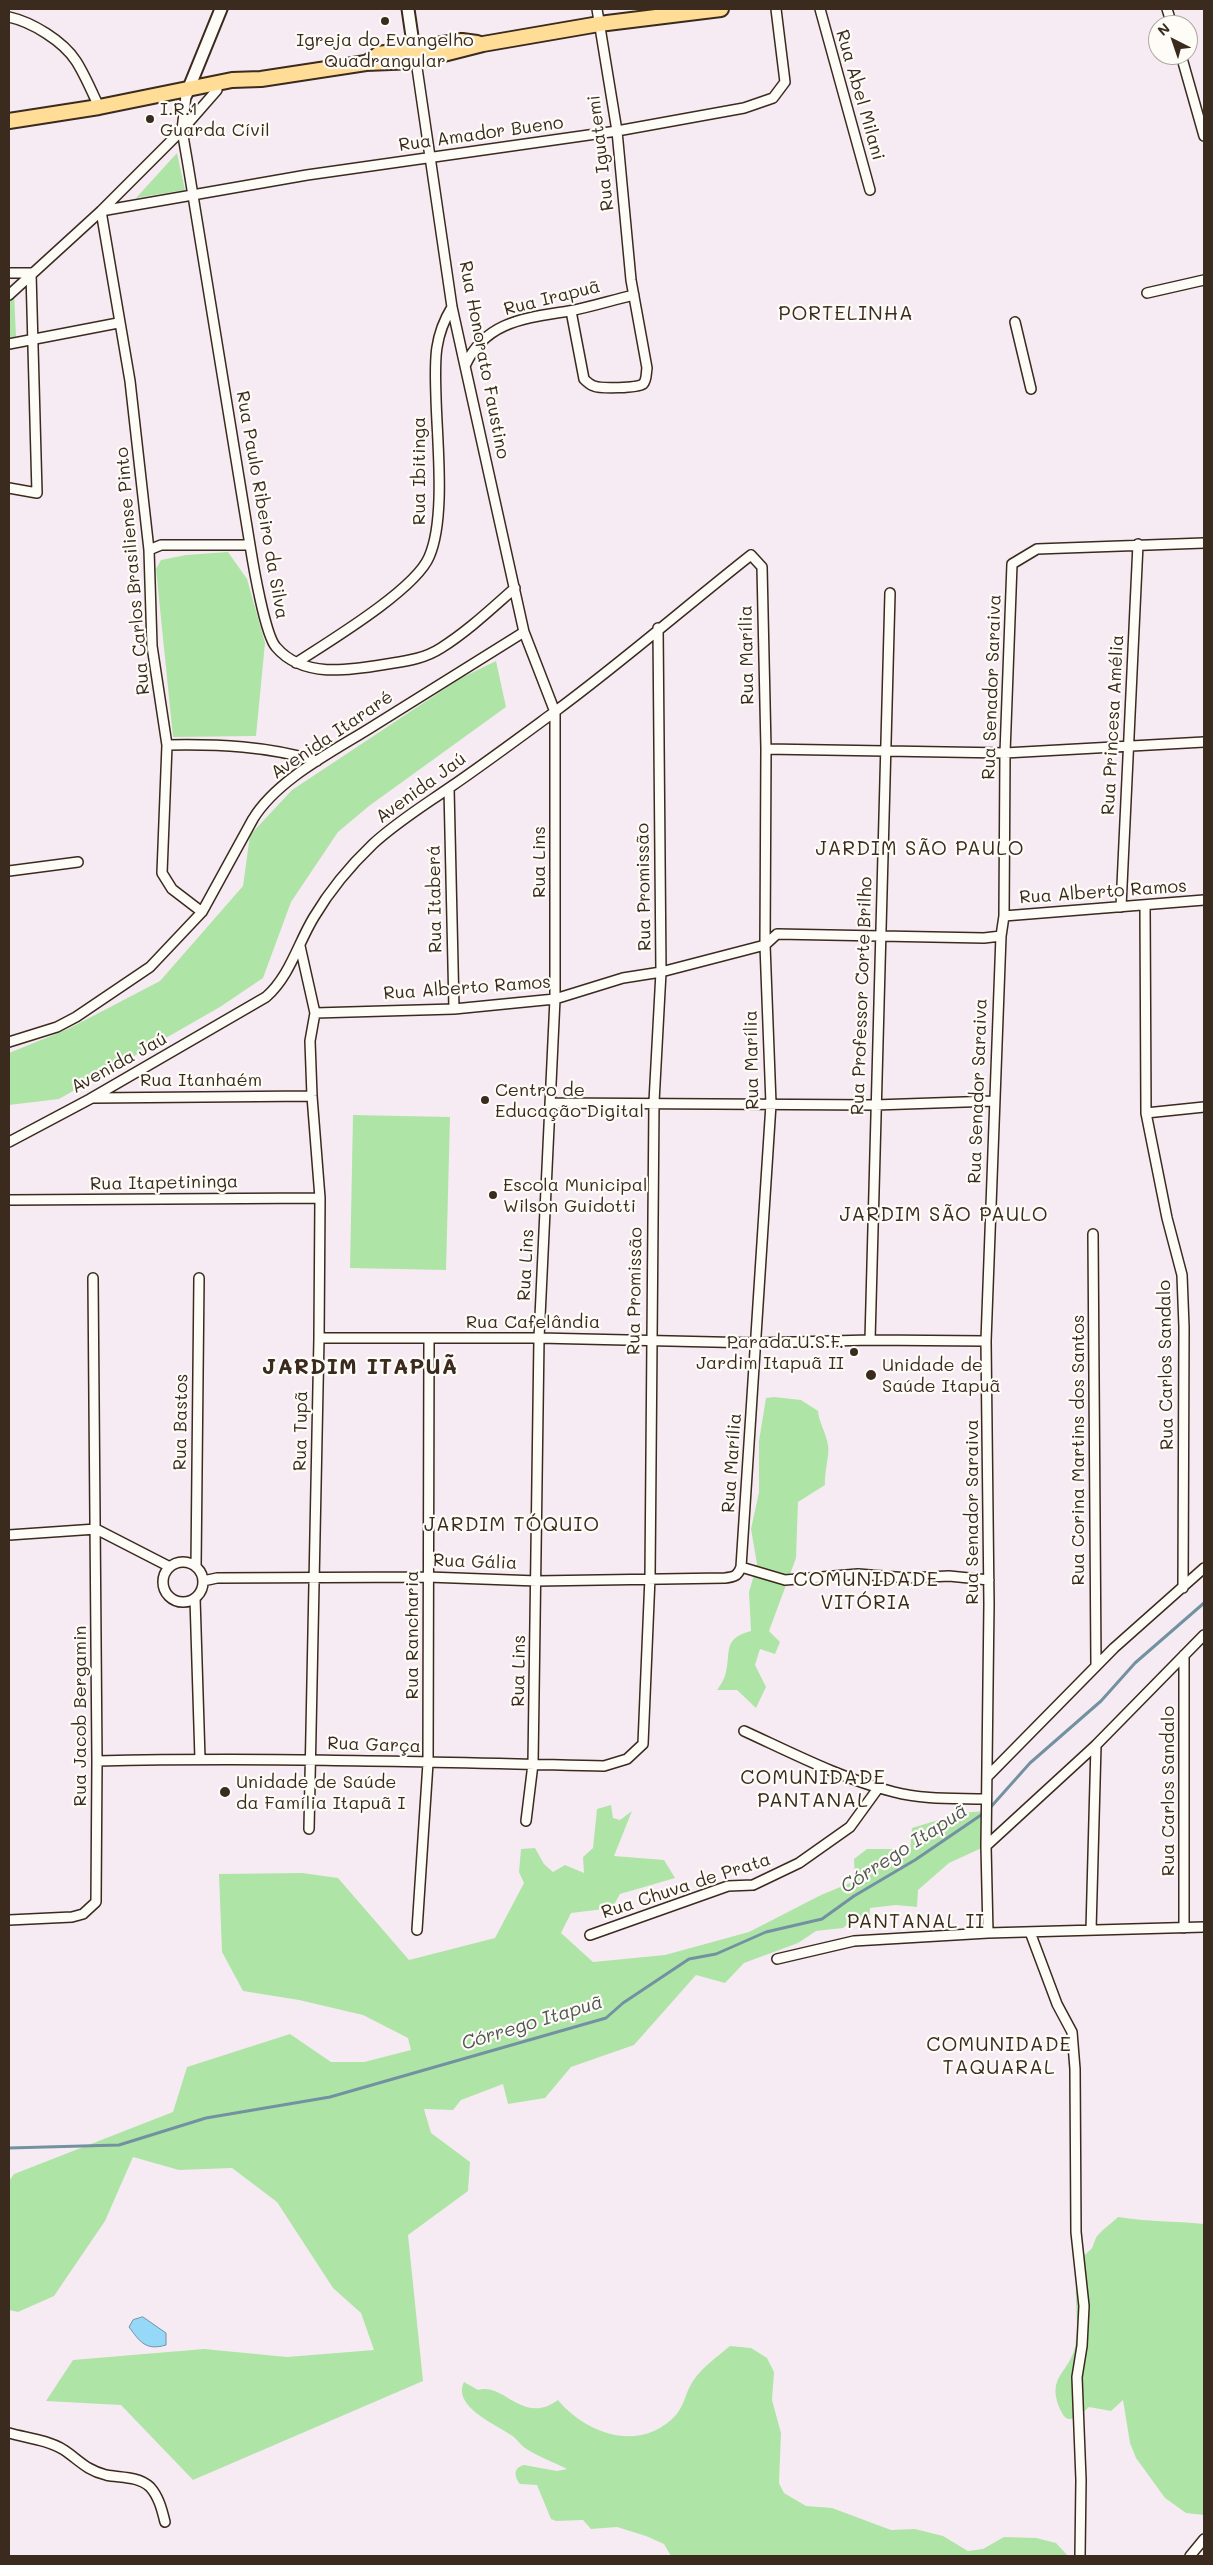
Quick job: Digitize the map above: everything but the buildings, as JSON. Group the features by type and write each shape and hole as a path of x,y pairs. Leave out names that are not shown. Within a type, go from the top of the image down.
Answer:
{"main road":[{"path":"188,92 232,80 262,79 366,63 379,54 414,54 462,41 483,44 599,24 722,9"},
{"path":"9,121 154,97 160,93 239,87 262,79"}],"street":[{"path":"188,92 221,9"},
{"name":"Rua Honorato Faustino","path":"408,9 452,307 524,632 555,712"},
{"name":"Rua Iguatemi","path":"571,311 584,379 596,387 636,387 646,379 647,368 634,295 617,131 598,9"},
{"name":"Rua Amador Bueno","path":"100,211 307,175 617,131 744,108 773,98 785,82 776,9"},
{"name":"Rua Abel Milani","path":"820,9 870,190"},
{"path":"9,18 18,20 57,41 76,61 99,107"},
{"path":"1184,65 1200,106 1204,136"},
{"path":"9,295 100,211 182,130 216,90"},
{"name":"Rua Paulo Ribeiro da Silva","path":"188,92 182,130 192,196 250,545 269,634 274,646 287,658 296,663 317,669 364,669 414,661 440,649 475,624 514,588"},
{"name":"Rua Carlos Brasiliense Pinto","path":"100,211 118,323 130,381 140,456 149,550 152,646 167,745 162,873 172,889 202,912"},
{"path":"9,273 31,274"},
{"path":"9,488 37,493 31,274"},
{"path":"1146,293 1204,280"},
{"name":"Rua Irapuã","path":"465,366 471,352 492,331 519,320 571,311 634,295"},
{"name":"Rua Ibitinga","path":"296,663 384,603 421,571 429,557 435,538 437,514 434,365 437,338 452,307"},
{"path":"1015,322 1030,389"},
{"path":"9,344 118,323"},
{"path":"1138,544 1204,543"},
{"name":"Rua Senador Saraiva","path":"988,1933 986,1799 989,1580 986,1342 994,1101 1001,936 1004,916 1005,753 1012,564 1037,549 1138,544"},
{"name":"Rua Princesa Amélia","path":"1121,907 1127,745 1138,544"},
{"path":"149,550 161,545 250,545"},
{"name":"Avenida Jaú","path":"9,1142 266,997 275,989 300,946 314,917 345,873 409,813 449,788 555,712 752,555"},
{"name":"Rua Marília","path":"741,1567 771,1104 765,945 766,749 762,567 752,555"},
{"name":"Rua Professor Corte Brilho","path":"870,1340 890,593"},
{"name":"Rua Promissão","path":"643,1744 650,1578 654,1102 661,972 658,628"},
{"name":"Avenida Itararé","path":"9,1042 56,1027 103,1000 150,967 202,912 260,807 276,792 317,761 524,632"},
{"name":"Rua Lins","path":"526,1821 533,1764 539,1338 555,999 555,712"},
{"path":"766,749 1005,753 1204,742"},
{"path":"167,745 200,744 282,750 317,761"},
{"name":"Rua Itaberá","path":"449,788 454,1008"},
{"path":"9,871 78,862"},
{"name":"Rua Alberto Ramos","path":"1004,916 1204,900"},
{"name":"Rua Carlos Sandalo","path":"1145,905 1146,1113 1167,1218 1182,1276 1183,1588"},
{"name":"Rua Alberto Ramos","path":"315,1013 454,1008 555,999 623,978 661,972 765,945 777,934 984,938 1001,936"},
{"name":"Rua Tupã","path":"300,946 315,1013 310,1041 312,1096 320,1198 320,1338 309,1829"},
{"name":"Rua Itanhaém","path":"90,1098 312,1096"},
{"path":"550,1103 654,1102 875,1105 994,1101"},
{"path":"1146,1113 1204,1107"},
{"name":"Rua Itapetininga","path":"9,1200 320,1198"},
{"name":"Rua Corina Martins dos Santos","path":"1093,1234 1096,1666"},
{"name":"Rua Jacob Bergamin","path":"9,1920 72,1918 83,1914 96,1902 96,1529 93,1278"},
{"name":"Rua Bastos","path":"196,1567 199,1278"},
{"name":"Rua Cafelândia","path":"320,1338 651,1339 757,1343 870,1340 986,1342"},
{"name":"Rua Rancharia","path":"417,1930 428,1763 429,1339"},
{"path":"9,1535 96,1529 170,1567 186,1562 196,1567 202,1581 202,1589 195,1598 184,1602 177,1601 167,1594 163,1582 170,1567"},
{"path":"741,1567 785,1580 858,1574 908,1578 949,1576 989,1580"},
{"name":"Rua Gália","path":"202,1581 217,1578 315,1576 428,1577 537,1581 734,1577 741,1567"},
{"path":"987,1777 1096,1666 1204,1568"},
{"path":"195,1598 200,1759"},
{"path":"986,1846 1096,1744 1204,1635"},
{"name":"Rua Carlos Sandalo","path":"1184,1655 1184,1928"},
{"path":"744,1731 816,1763 895,1792 929,1797 986,1799"},
{"name":"Rua Garça","path":"97,1761 200,1759 615,1764 627,1759 643,1744"},
{"path":"1091,1930 1096,1744"},
{"name":"Rua Chuva de Prata","path":"590,1935 728,1886 753,1885 799,1864 850,1827 879,1787"},
{"path":"776,1958 854,1940 988,1933 1204,1927"},
{"path":"1030,1932 1057,2004 1072,2032 1075,2069 1076,2232 1084,2306 1082,2346 1077,2378 1081,2480 1080,2556"},
{"path":"9,2433 42,2441 64,2450 80,2465 105,2475 132,2478 149,2487 159,2500 165,2522"},
{"path":"1190,2556 1204,2539"}],"green space":[{"path":"177,153 185,190 136,198"},
{"path":"14,292 16,337 9,338 9,298"},
{"path":"228,552 247,579 265,643 256,736 173,737 156,569 161,560 186,555"},
{"path":"496,661 506,707 369,806 338,832 291,902 263,978 220,1007 59,1099 9,1105 9,1053 68,1029 160,981 243,886 250,835 292,790 461,678"},
{"path":"353,1115 450,1117 446,1270 350,1268"},
{"path":"766,1398 801,1400 818,1411 827,1440 828,1454 825,1485 798,1502 796,1558 769,1631 780,1642 775,1654 760,1649 755,1665 766,1687 756,1708 737,1690 717,1690 725,1676 731,1642 742,1634 751,1631 749,1592 757,1564 751,1529 759,1492 759,1441"},
{"path":"611,1805 613,1818 620,1820 632,1811 614,1856 664,1860 675,1878 620,1894 612,1908 571,1913 561,1933 593,1962 665,1955 749,1932 821,1895 855,1881 854,1859 867,1849 894,1849 889,1856 898,1860 910,1851 912,1828 961,1813 986,1811 986,1846 949,1863 918,1890 917,1907 896,1905 870,1908 869,1922 850,1922 843,1928 816,1931 798,1943 744,1963 725,1983 696,1975 634,2045 571,2067 545,2098 508,2104 503,2084 461,2100 453,2110 424,2109 431,2133 470,2162 468,2191 408,2235 423,2381 193,2480 121,2405 46,2401 73,2360 204,2349 287,2357 374,2350 361,2313 333,2288 277,2202 232,2168 179,2170 133,2157 105,2221 54,2296 18,2312 9,2310 9,2181 14,2174 173,2112 187,2067 290,2034 331,2062 364,2062 411,2050 408,2038 363,2015 299,2000 243,1991 222,1952 219,1874 302,1873 338,1878 409,1960 495,1938 524,1883 519,1872 521,1849 535,1848 544,1864 553,1872 565,1865 584,1873 583,1857 593,1848 597,1809"},
{"path":"1118,2217 1204,2224 1204,2515 1186,2513 1165,2498 1136,2458 1130,2443 1123,2400 1111,2411 1089,2407 1072,2419 1065,2417 1057,2401 1057,2383 1072,2356 1077,2336 1076,2281 1081,2260 1092,2248 1098,2235"},
{"path":"730,2346 751,2348 767,2358 774,2372 772,2400 781,2433 779,2483 784,2493 806,2506 832,2508 891,2530 915,2529 943,2536 968,2551 983,2549 1004,2537 1036,2538 1056,2543 1068,2556 671,2556 664,2544 617,2527 591,2529 583,2520 556,2521 551,2519 537,2485 520,2484 516,2470 524,2465 557,2471 567,2469 530,2451 513,2436 486,2420 469,2406 464,2399 462,2391 464,2382 478,2390 487,2389 497,2392 524,2406 534,2408 546,2407 558,2400 570,2412 599,2430 615,2435 647,2434 662,2427 676,2415 697,2376 710,2362"}],"water":[{"path":"143,2317 166,2333 166,2345 153,2347 140,2341 129,2327 133,2320"}],"waterway":[{"name":"Córrego Itapuã","path":"989,1809 1030,1763 1101,1701 1135,1663 1204,1603"},
{"name":"Córrego Itapuã","path":"9,2148 119,2145 206,2118 330,2097 606,2018 623,2003 689,1959 716,1954 766,1932 822,1919 854,1896 915,1860 984,1813"}],"place":[{"name":"Igreja do Evangelho Quadrangular","path":"385,21"},
{"name":"I.R.1 Guarda Cívil","path":"150,119"},
{"name":"Centro de Educação Digital","path":"485,1100"},
{"name":"Escola Municipal Wilson Guidotti","path":"493,1195"},
{"name":"Parada U.S.F. Jardim Itapuã II","path":"854,1352"},
{"name":"Unidade de Saúde Itapuã","path":"871,1375"},
{"name":"Unidade de Saúde da Família Itapuã I","path":"225,1792"}],"district":[{"name":"PORTELINHA","path":"846,314"},
{"name":"JARDIM SÃO PAULO","path":"920,849"},
{"name":"JARDIM SÃO PAULO","path":"944,1215"},
{"name":"JARDIM ITAPUÃ","path":"360,1367"},
{"name":"JARDIM TÓQUIO","path":"512,1525"},
{"name":"COMUNIDADE VITÓRIA","path":"866,1592"},
{"name":"COMUNIDADE PANTANAL","path":"813,1790"},
{"name":"PANTANAL II","path":"916,1922"},
{"name":"COMUNIDADE TAQUARAL","path":"999,2056"}]}
